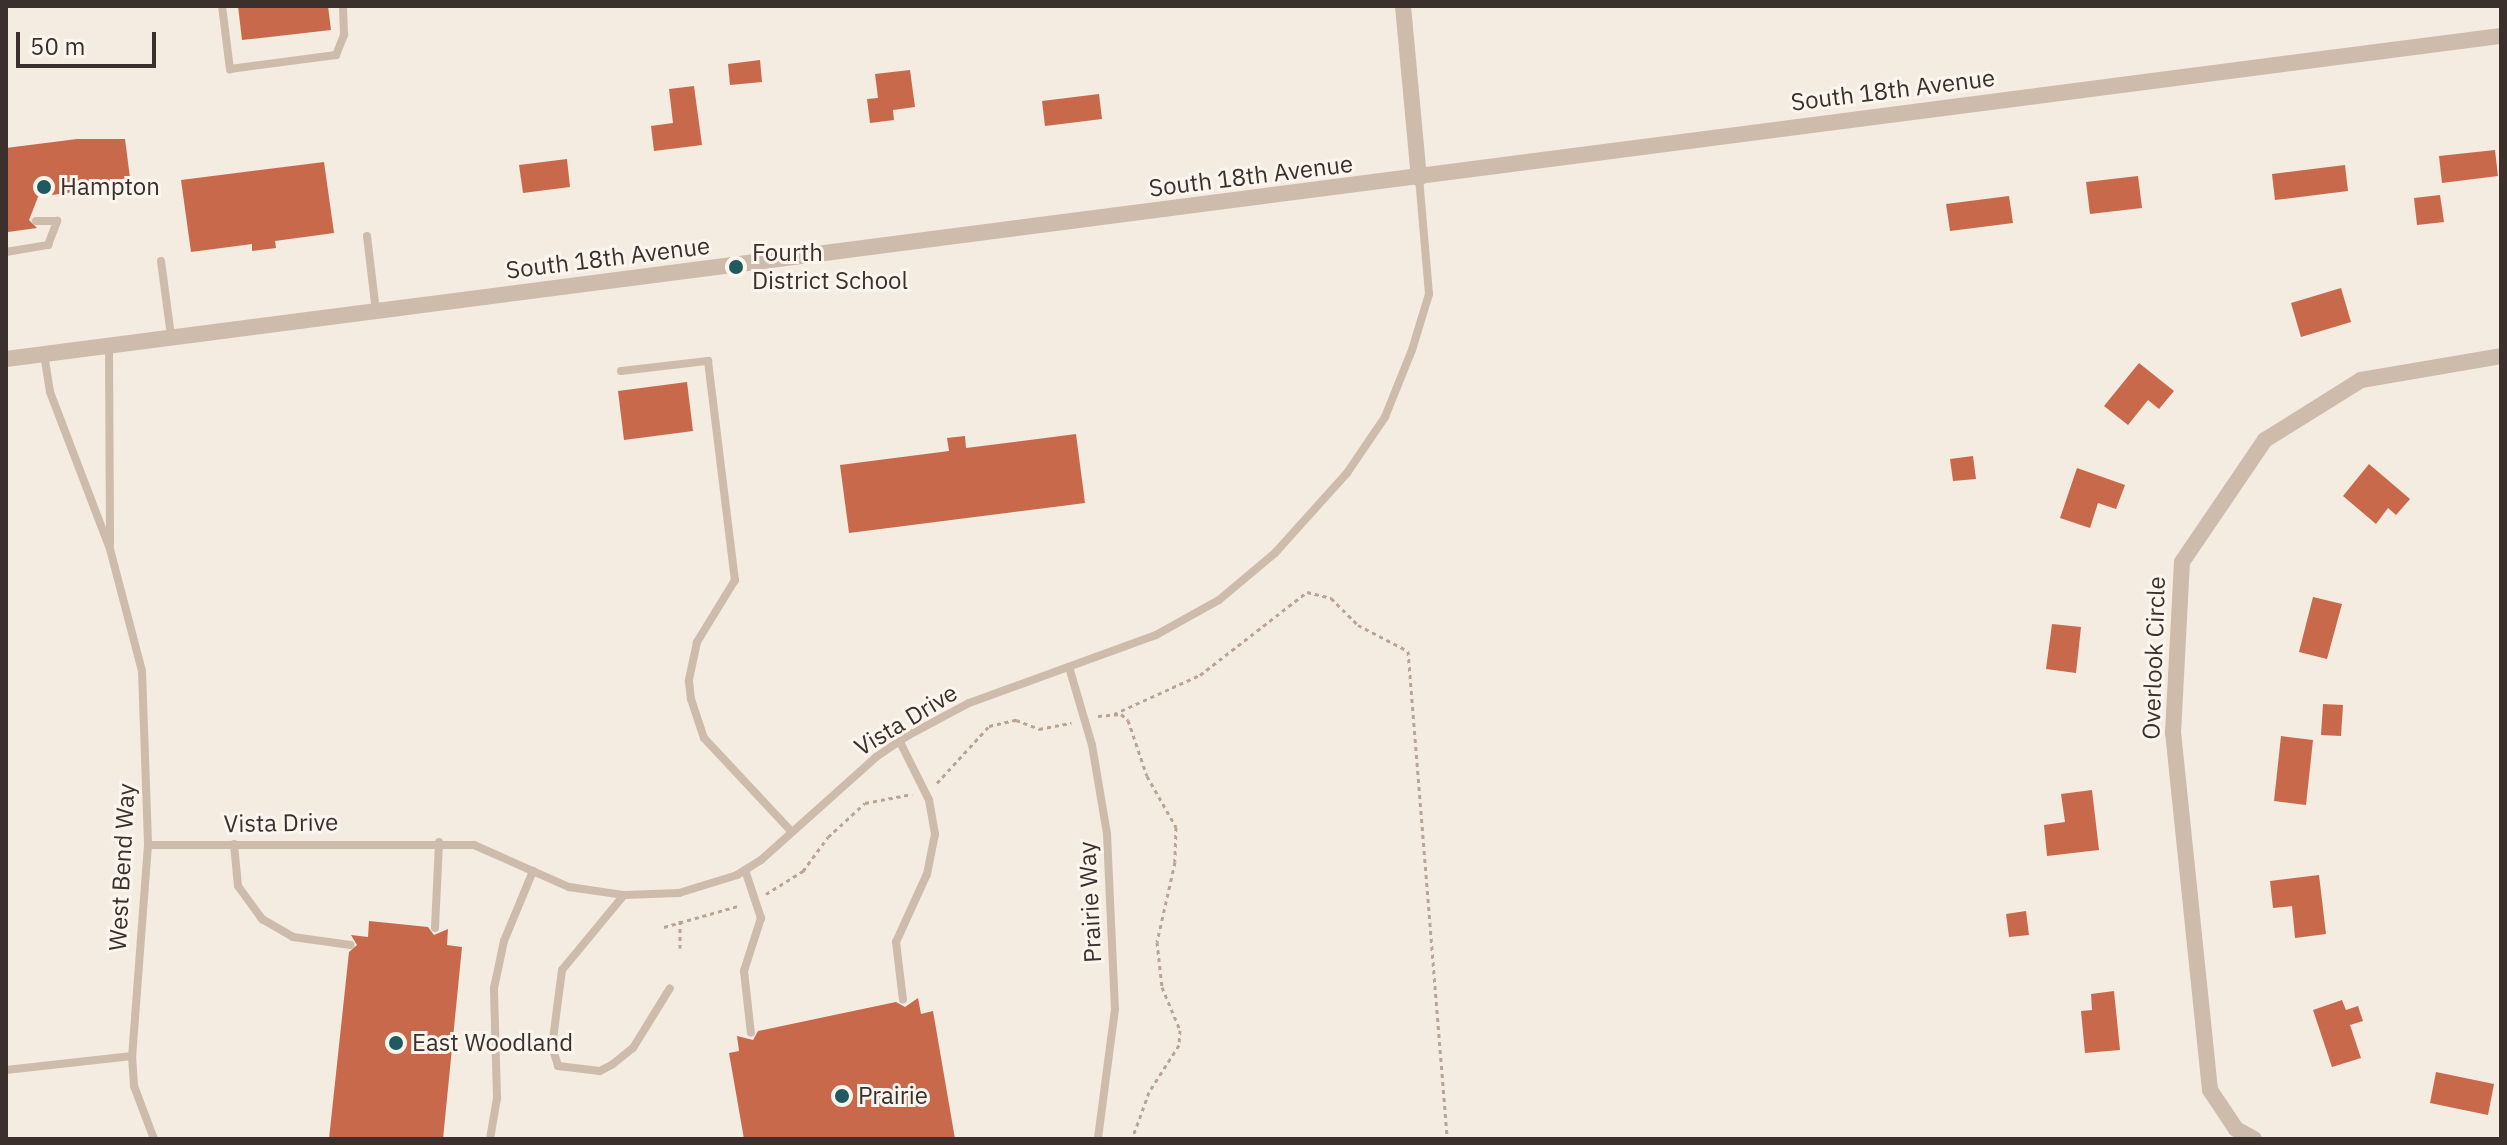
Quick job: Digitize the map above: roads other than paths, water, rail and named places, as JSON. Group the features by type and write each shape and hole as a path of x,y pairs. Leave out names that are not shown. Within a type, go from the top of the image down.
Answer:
{"street":[{"path":"1403,6 1419,178"},
{"name":"South 18th Avenue","path":"6,359 2501,36"},
{"name":"Overlook Circle","path":"2254,1139 2236,1129 2210,1090 2173,733 2182,562 2265,440 2361,380 2501,356"}],"lane":[{"path":"222,6 230,69 336,55 344,35 343,6"},
{"name":"Vista Drive","path":"148,845 439,842 474,845 569,887 624,895 679,893 745,870 900,742 969,703 1156,635 1219,600 1275,553 1347,473 1385,417 1429,294 1419,178"},
{"path":"6,252 48,245 57,221 36,221"},
{"path":"367,236 376,312"},
{"path":"161,261 171,336"},
{"name":"West Bend Way","path":"108,345 110,549"},
{"name":"West Bend Way","path":"44,354 71,455 110,549 142,671 148,845 132,1056 134,1086 154,1139"},
{"path":"621,371 708,361 735,580 697,642 689,681 691,699 704,738 792,832"},
{"name":"Prairie Way","path":"1069,667 1085,719 1107,834 1115,1009 1098,1139"},
{"path":"900,742 925,789 935,834 927,874 896,942 903,1000"},
{"path":"435,928 439,842"},
{"path":"234,844 238,886 262,919 293,937 350,945"},
{"path":"745,870 758,899 761,918 744,971 751,1033"},
{"path":"490,1139 497,1098 494,988 504,941 533,871"},
{"path":"624,895 562,970 552,1047 558,1066 600,1071 613,1064 633,1048 670,988"},
{"path":"6,1070 132,1056"}],"place":[{"name":"Hampton","path":"44,187"},
{"name":"Fourth District School","path":"736,267"},
{"name":"East Woodland","path":"396,1043"},
{"name":"Prairie","path":"842,1096"}]}
